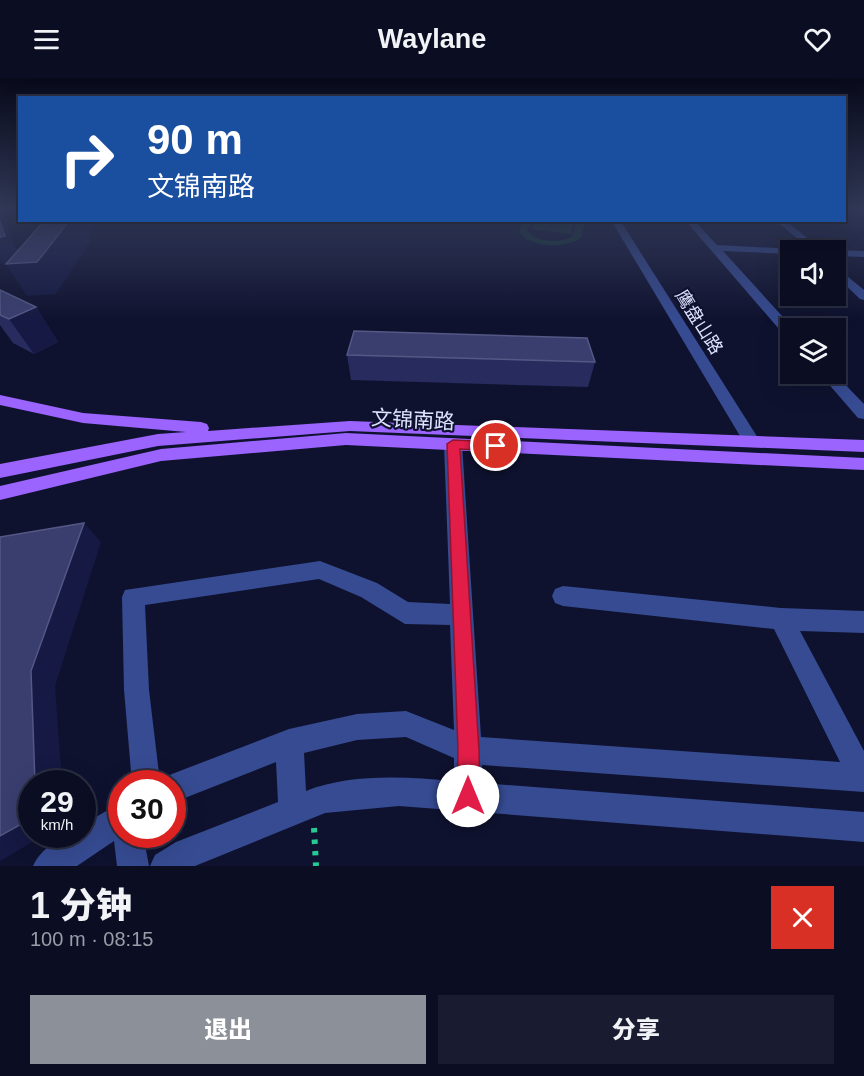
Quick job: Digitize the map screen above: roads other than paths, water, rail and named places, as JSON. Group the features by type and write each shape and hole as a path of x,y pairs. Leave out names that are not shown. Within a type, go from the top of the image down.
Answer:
{"main road":[{"path":"0,400 83,418 260,433"},
{"name":"文锦南路","path":"0,471 158,440 350,426 864,446"},
{"name":"文锦南路","path":"0,493 161,455 346,439 864,464"}],"street":[{"name":"鹰盘山路","path":"632,247 752,442"},
{"path":"712,248 780,251"},
{"path":"712,248 780,322"},
{"path":"846,253 864,254"},
{"path":"846,260 864,261"},
{"path":"846,279 864,296"},
{"path":"836,384 864,414"},
{"path":"453,444 468,750 468,796"},
{"path":"145,770 134,661 133,597 320,570 369,590 405,613 462,615"},
{"path":"564,596 781,620 864,622"},
{"path":"781,620 864,778"},
{"path":"186,783 289,743 357,727 406,724 468,750 864,778"},
{"path":"289,743 303,806"},
{"path":"166,866 187,853 325,798 399,791 864,827"},
{"path":"49,866 108,826"},
{"path":"131,848 134,866"}]}
